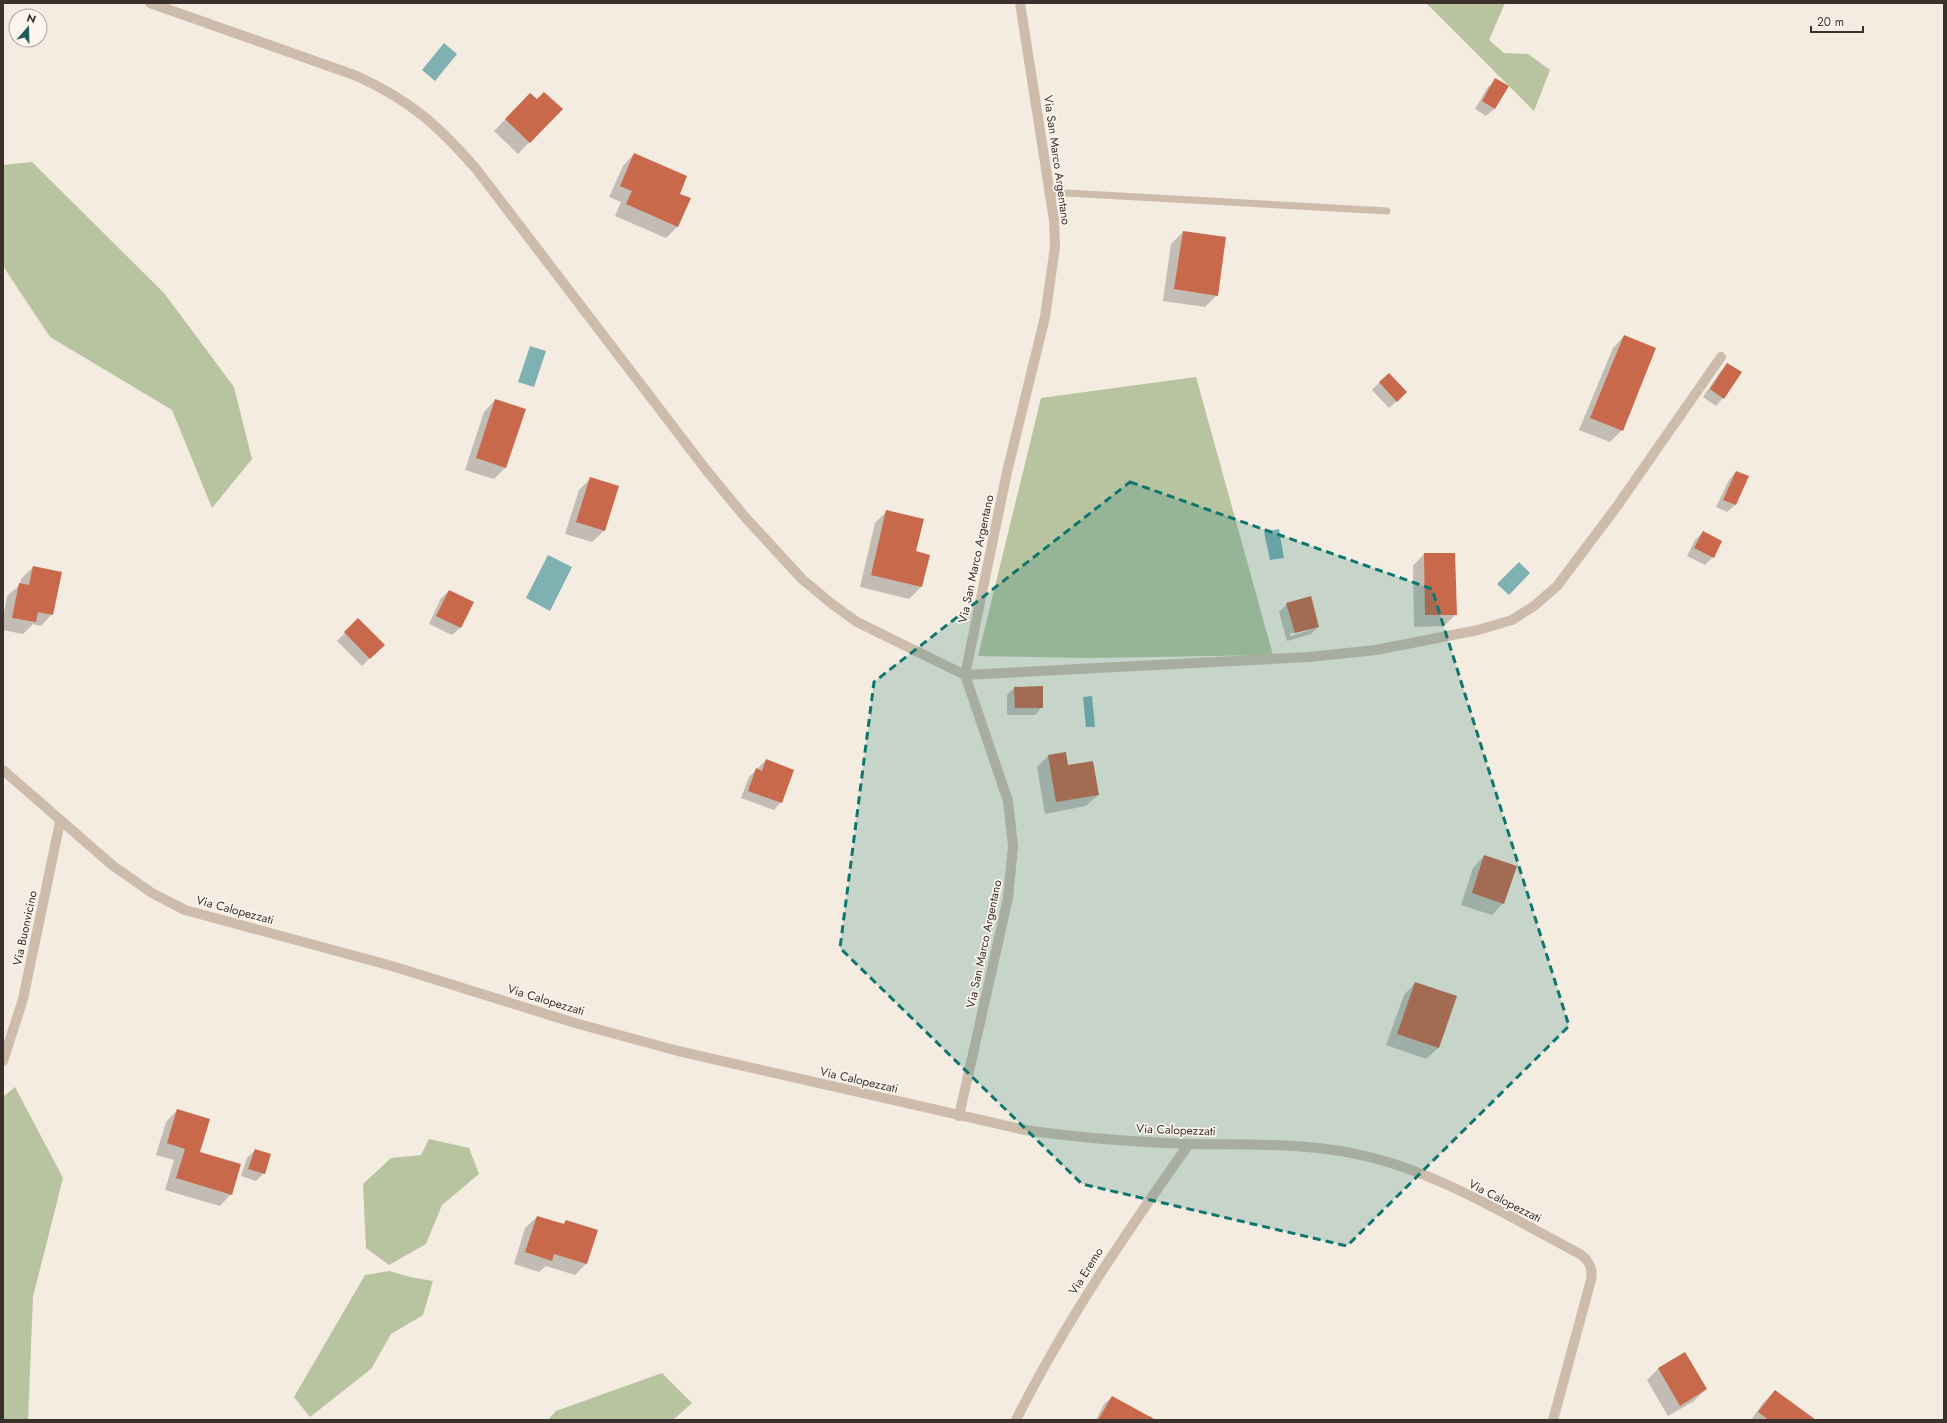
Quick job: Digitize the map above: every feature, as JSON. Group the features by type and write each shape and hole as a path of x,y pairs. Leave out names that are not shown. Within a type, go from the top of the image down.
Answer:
{"street":[{"path":"150,3 357,76 389,92 429,119 445,134 477,170 707,470 783,559 808,584 844,613 880,634 965,675 1356,653 1478,630 1512,620 1541,600 1563,578 1615,509 1721,357"},
{"name":"Via San Marco Argentano","path":"960,1116 1008,898 1013,846 1008,801 965,675 1007,472 1045,317 1055,247 1054,220 1048,192 1020,3"},
{"name":"Via Calopezzati","path":"3,770 60,822 135,882 163,899 198,914 392,966 575,1023 671,1050 1018,1128 1073,1137 1126,1141 1317,1147 1374,1158 1418,1174 1455,1190 1584,1257 1591,1266 1591,1280 1553,1420"},
{"name":"Via Buonvicino","path":"3,1061 23,999 60,822"},
{"name":"Via Eremo","path":"1016,1420 1052,1351 1085,1297 1124,1235 1189,1144"}],"lane":[{"path":"1048,192 1387,211"}],"highlighted area":[{"path":"1130,482 1432,589 1569,1026 1347,1246 1082,1184 840,948 874,682"}],"green space":[{"path":"1426,3 1505,3 1489,40 1504,53 1528,54 1550,70 1534,111"},
{"path":"32,162 164,293 234,387 252,459 212,508 172,410 50,337 3,266 3,165"},
{"path":"1196,377 1273,655 1091,658 978,656 1041,398"},
{"path":"15,1087 63,1178 33,1297 28,1420 3,1420 3,1097"},
{"path":"429,1139 469,1148 479,1174 442,1205 426,1244 389,1265 366,1248 363,1184 391,1158 421,1155"},
{"path":"389,1271 433,1281 423,1315 391,1334 371,1369 310,1417 294,1397 365,1275"},
{"path":"662,1373 692,1403 673,1420 548,1420 556,1411"}],"water":[{"path":"444,43 457,54 435,81 422,70"},
{"path":"530,346 546,351 534,387 518,382"},
{"path":"1279,529 1284,558 1270,560 1264,532"},
{"path":"548,555 572,567 550,611 526,598"},
{"path":"1519,562 1530,573 1509,595 1497,584"},
{"path":"1092,696 1095,727 1086,727 1083,697"}],"building":[{"path":"1495,78 1509,86 1495,109 1482,101"},
{"path":"544,92 563,109 530,143 505,119 530,93 537,99"},
{"path":"634,153 687,176 680,194 691,198 678,227 626,204 632,191 620,186"},
{"path":"1183,231 1226,237 1218,296 1174,289"},
{"path":"1624,335 1656,348 1623,431 1590,418"},
{"path":"1727,363 1742,372 1724,399 1710,389"},
{"path":"1389,373 1407,392 1397,402 1379,382"},
{"path":"495,399 526,409 506,468 476,458"},
{"path":"1736,471 1749,476 1736,505 1723,500"},
{"path":"590,477 619,486 605,531 576,522"},
{"path":"886,510 924,519 916,551 930,555 922,587 871,575"},
{"path":"1703,531 1722,541 1714,558 1694,548"},
{"path":"1424,553 1455,553 1457,615 1425,615"},
{"path":"33,566 62,572 53,615 38,612 36,622 12,618 19,583 29,585"},
{"path":"449,590 474,602 461,628 436,616"},
{"path":"1311,596 1319,627 1295,633 1286,603"},
{"path":"358,618 385,645 370,659 344,632"},
{"path":"1043,686 1043,708 1015,708 1014,687"},
{"path":"1066,752 1068,765 1093,761 1099,795 1056,802 1048,755"},
{"path":"766,759 794,770 782,803 748,791 756,768 762,771"},
{"path":"1484,855 1517,866 1504,904 1472,893"},
{"path":"1415,982 1457,996 1439,1048 1397,1034"},
{"path":"177,1109 210,1119 200,1152 241,1164 232,1195 176,1178 185,1149 167,1143"},
{"path":"255,1149 271,1154 265,1174 248,1169"},
{"path":"537,1216 564,1224 566,1220 598,1230 587,1264 554,1254 552,1261 525,1252"},
{"path":"1685,1352 1707,1389 1680,1406 1658,1368"},
{"path":"1775,1390 1816,1420 1769,1420 1758,1412"},
{"path":"1112,1396 1156,1420 1098,1420"}]}
